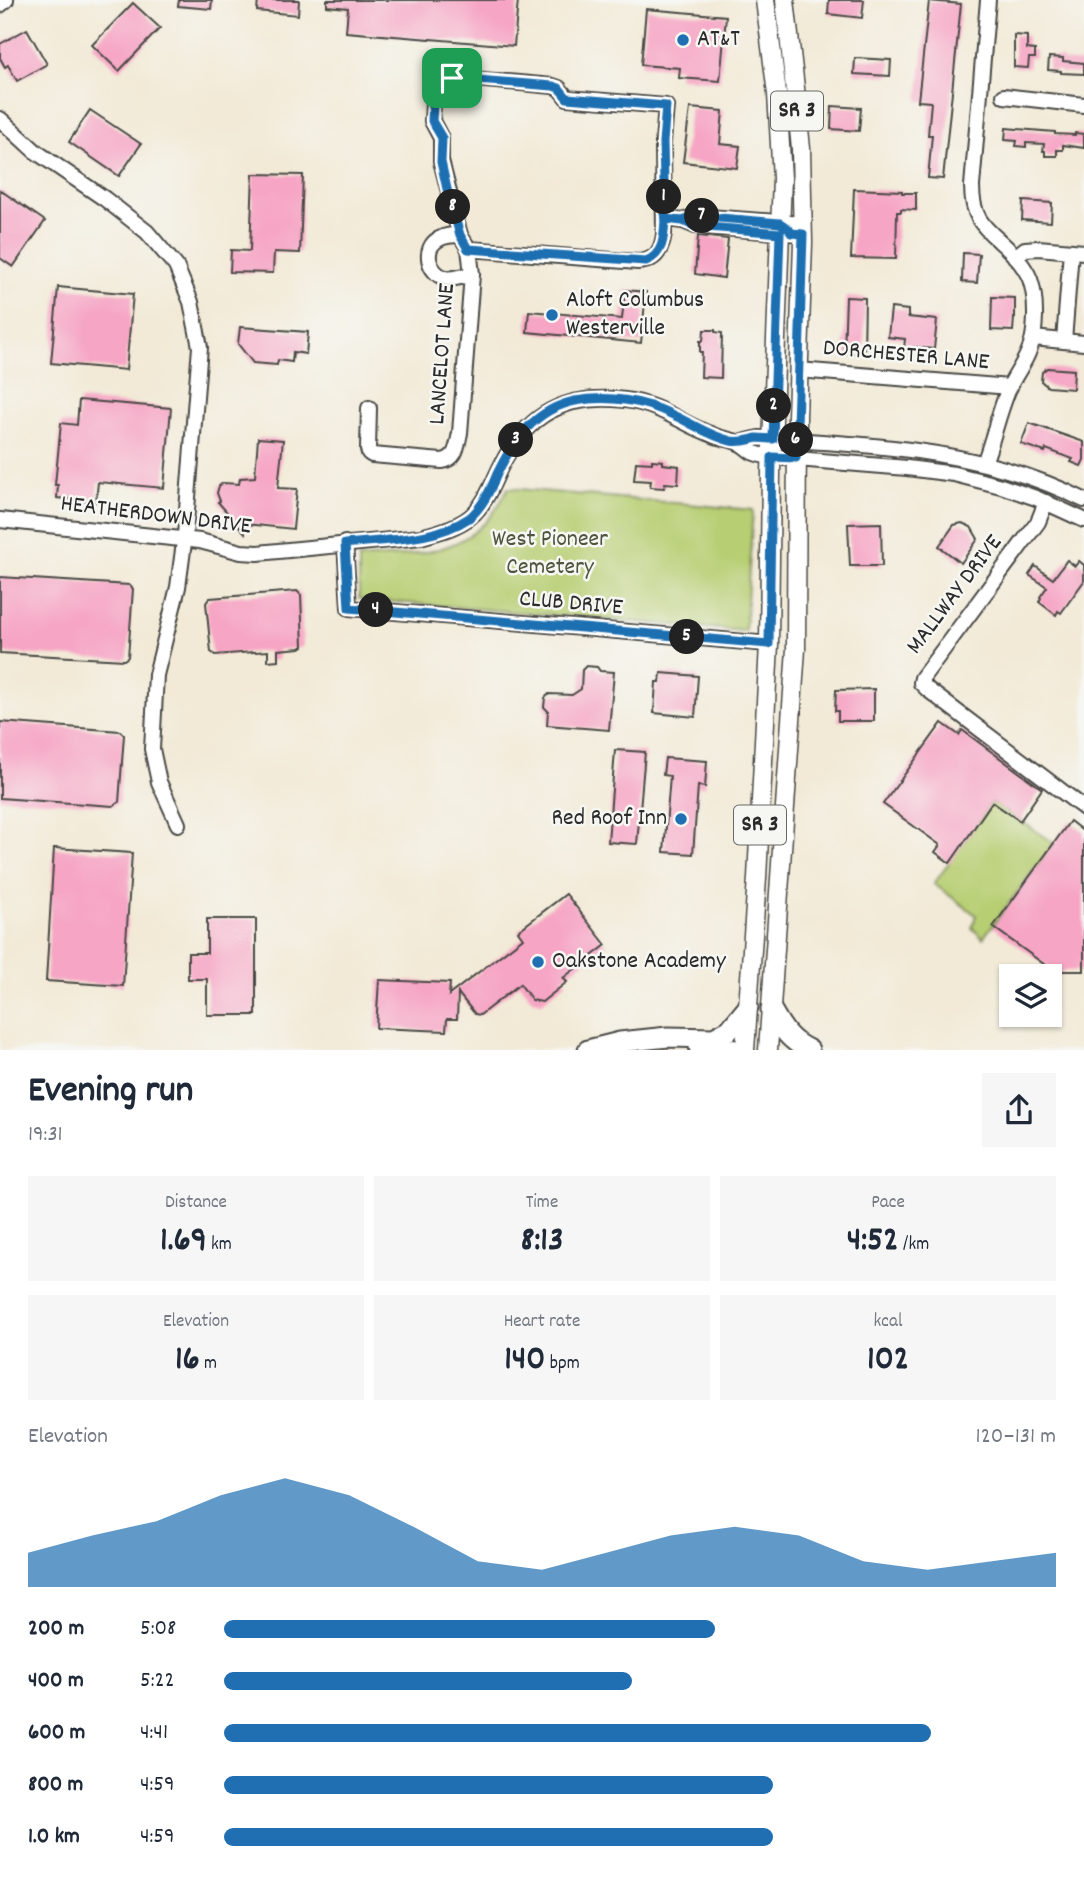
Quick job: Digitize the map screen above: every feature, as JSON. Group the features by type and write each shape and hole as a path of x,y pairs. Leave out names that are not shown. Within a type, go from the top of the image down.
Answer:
{"highway":[{"path":"588,1049 620,1042 668,1037 714,1038 729,1031 748,1007"},
{"path":"771,1009 787,1036 809,1049"},
{"path":"653,1040 667,1044 737,1049"}],"main road":[{"name":"SR 3","path":"765,0 779,121 782,178 801,311 796,449 796,649 768,1049"},
{"path":"772,0 787,115 800,141"},
{"name":"SR 3","path":"745,1049 769,644 773,439 791,229 801,179 800,141 785,0"},
{"path":"779,121 788,148 789,170 801,179"}],"street":[{"path":"0,5 6,0"},
{"path":"984,463 1010,387 1029,352 1035,315 1029,276 1015,257 983,225 973,201 972,186 988,0"},
{"path":"445,77 553,86 559,88 567,98 666,106 663,142 665,219 659,252 646,261 468,249 460,235 441,162 442,138 432,121 434,87 445,77"},
{"path":"1004,96 1084,105"},
{"path":"0,119 35,151 148,232 176,266 191,302 200,347 184,539 178,587 156,675 152,749 159,782 178,824"},
{"path":"665,219 683,221 695,216 791,229"},
{"path":"460,235 439,239 434,243 429,256 430,265 446,278 454,279 472,274"},
{"name":"LANCELOT LANE","path":"369,408 369,453 372,455 442,461 452,458 460,433 472,274 468,249"},
{"path":"1015,257 1025,249 1078,252 1064,341"},
{"path":"1033,338 1084,343"},
{"name":"DORCHESTER LANE","path":"798,370 1010,387"},
{"name":"HEATHERDOWN DRIVE","path":"0,520 200,541 241,552 258,553 421,537 442,531 470,517 489,492 508,453 522,432 538,418 556,407 600,398 648,405 712,435 739,443 753,453 772,457"},
{"name":"HEATHERDOWN DRIVE","path":"739,443 759,438 773,439 796,449"},
{"path":"772,457 796,449 933,452 984,463 1042,481 1084,500"},
{"path":"796,449 930,470 1001,486 1046,502 1084,520"},
{"name":"MALLWAY DRIVE","path":"1046,502 1038,523 921,682 1084,808"},
{"name":"CLUB DRIVE","path":"345,544 349,608 769,644"}],"green space":[{"name":"West Pioneer Cemetery","path":"508,488 753,510 745,631 359,599 359,559 426,552 464,539 481,527 496,510"},
{"path":"992,802 1054,843 983,938 972,928 976,915 934,884"}],"building":[{"path":"179,0 212,0 211,9 178,6"},
{"path":"258,0 299,0 298,15 257,11"},
{"path":"327,0 518,0 514,46 346,32 348,8 327,6"},
{"path":"829,0 864,0 862,18 828,14"},
{"path":"929,1 961,4 943,179 928,178 932,135 928,135 931,102 918,101"},
{"path":"133,3 160,28 119,71 92,45"},
{"name":"AT&T","path":"646,9 726,16 720,81 679,78 680,68 641,65"},
{"path":"27,29 47,64 17,81 8,65 5,67 0,58 0,44"},
{"path":"1014,35 1027,36 1027,49 1035,50 1035,58 1029,58 1028,68 1014,67"},
{"path":"1049,57 1084,63 1084,74 1048,70"},
{"path":"855,58 891,60 890,76 854,74"},
{"path":"832,106 861,108 859,131 831,129"},
{"path":"690,108 723,111 720,144 740,146 737,168 683,162"},
{"path":"90,110 141,144 119,176 69,142"},
{"path":"1006,128 1055,134 1084,134 1084,148 1063,145 1063,150 1057,150 1057,156 1045,156 1044,144 1026,143 1026,147 1016,146 1017,141 1005,140"},
{"path":"253,174 303,175 300,253 274,252 273,273 230,272 231,250 250,251"},
{"path":"854,189 916,193 916,210 901,209 901,212 897,212 896,259 851,258"},
{"path":"0,190 45,221 13,267 0,258"},
{"path":"1023,201 1052,203 1051,222 1022,220"},
{"path":"698,236 728,239 724,278 695,274"},
{"path":"963,253 979,254 977,283 962,282"},
{"path":"58,287 133,294 126,370 51,363"},
{"name":"Aloft Columbus Westerville","path":"625,290 646,292 641,343 527,332 529,311 622,319"},
{"path":"846,297 865,298 864,354 844,353"},
{"path":"992,297 1015,298 1013,331 991,330"},
{"path":"891,308 908,310 908,317 937,320 934,349 904,349 905,339 888,337"},
{"path":"240,327 308,332 306,354 293,352 292,362 278,360 277,365 253,363 238,344"},
{"path":"704,330 722,333 721,378 701,377 700,341 703,341"},
{"path":"1047,368 1074,370 1073,389 1048,387 1041,381 1042,372"},
{"path":"79,400 171,408 164,488 98,482 96,502 57,498 58,485 55,485 61,423 77,425"},
{"path":"1029,423 1084,442 1084,460 1081,466 1071,462 1073,459 1046,449 1045,452 1021,444"},
{"path":"258,438 283,440 278,488 297,489 293,529 246,524 245,533 218,502 217,493 223,483 239,484 240,478 255,477"},
{"path":"652,460 679,466 678,484 665,483 664,488 650,487 651,481 634,480 636,462 652,463"},
{"path":"881,523 882,566 850,566 848,524"},
{"path":"962,523 971,527 978,539 961,563 939,546 954,525"},
{"path":"1067,560 1075,566 1079,561 1084,565 1084,581 1061,613 1058,611 1056,615 1039,602 1047,587 1029,575 1035,566 1053,579"},
{"path":"0,577 129,585 133,589 128,657 124,660 0,653"},
{"path":"297,591 301,595 303,646 278,650 278,660 268,661 268,651 215,655 211,652 206,603 210,598"},
{"path":"586,666 614,672 609,730 547,725 545,698 549,694 572,695 581,689 582,670"},
{"path":"661,673 698,676 695,717 654,713 656,682 660,682"},
{"path":"874,689 874,721 838,721 838,711 835,711 836,690"},
{"path":"0,722 120,731 124,735 119,802 113,806 0,798"},
{"path":"942,723 959,735 962,730 1042,789 1020,821 992,802 950,863 935,852 940,845 883,804"},
{"path":"615,750 645,752 637,844 608,842"},
{"name":"Red Roof Inn","path":"665,758 707,761 705,787 698,786 693,854 664,852 670,776 663,775"},
{"path":"1070,821 1084,832 1084,971 1062,971 1062,964 1044,964 993,927"},
{"path":"54,848 132,853 123,986 46,981"},
{"name":"Oakstone Academy","path":"566,894 606,945 563,978 567,982 542,1002 532,1000 520,984 480,1015 475,1014 458,993 457,1019 447,1019 446,1031 376,1028 379,980 450,983 449,995 523,938 518,931"},
{"path":"207,919 256,919 256,1015 207,1015 207,979 188,979 188,953 207,953"}],"place":[{"name":"AT&T","path":"683,40"},
{"name":"Aloft Columbus Westerville","path":"552,315"},
{"name":"Red Roof Inn","path":"681,819"},
{"name":"Oakstone Academy","path":"538,962"}],"route":[{"path":"452,78 445,77 434,87 432,121 442,138 441,162 447,189 460,235 468,249 646,261 659,252 665,219 683,221 695,216 780,223 791,233 803,234 796,458 772,457 769,644 349,608 345,544 421,537 442,531 470,517 489,492 508,453 522,432 556,407 600,398 625,400 648,405 730,441 739,443 759,438 773,439 780,233 695,226 683,221 665,219 663,142 666,106 567,98 564,92 553,86 452,78"}]}
